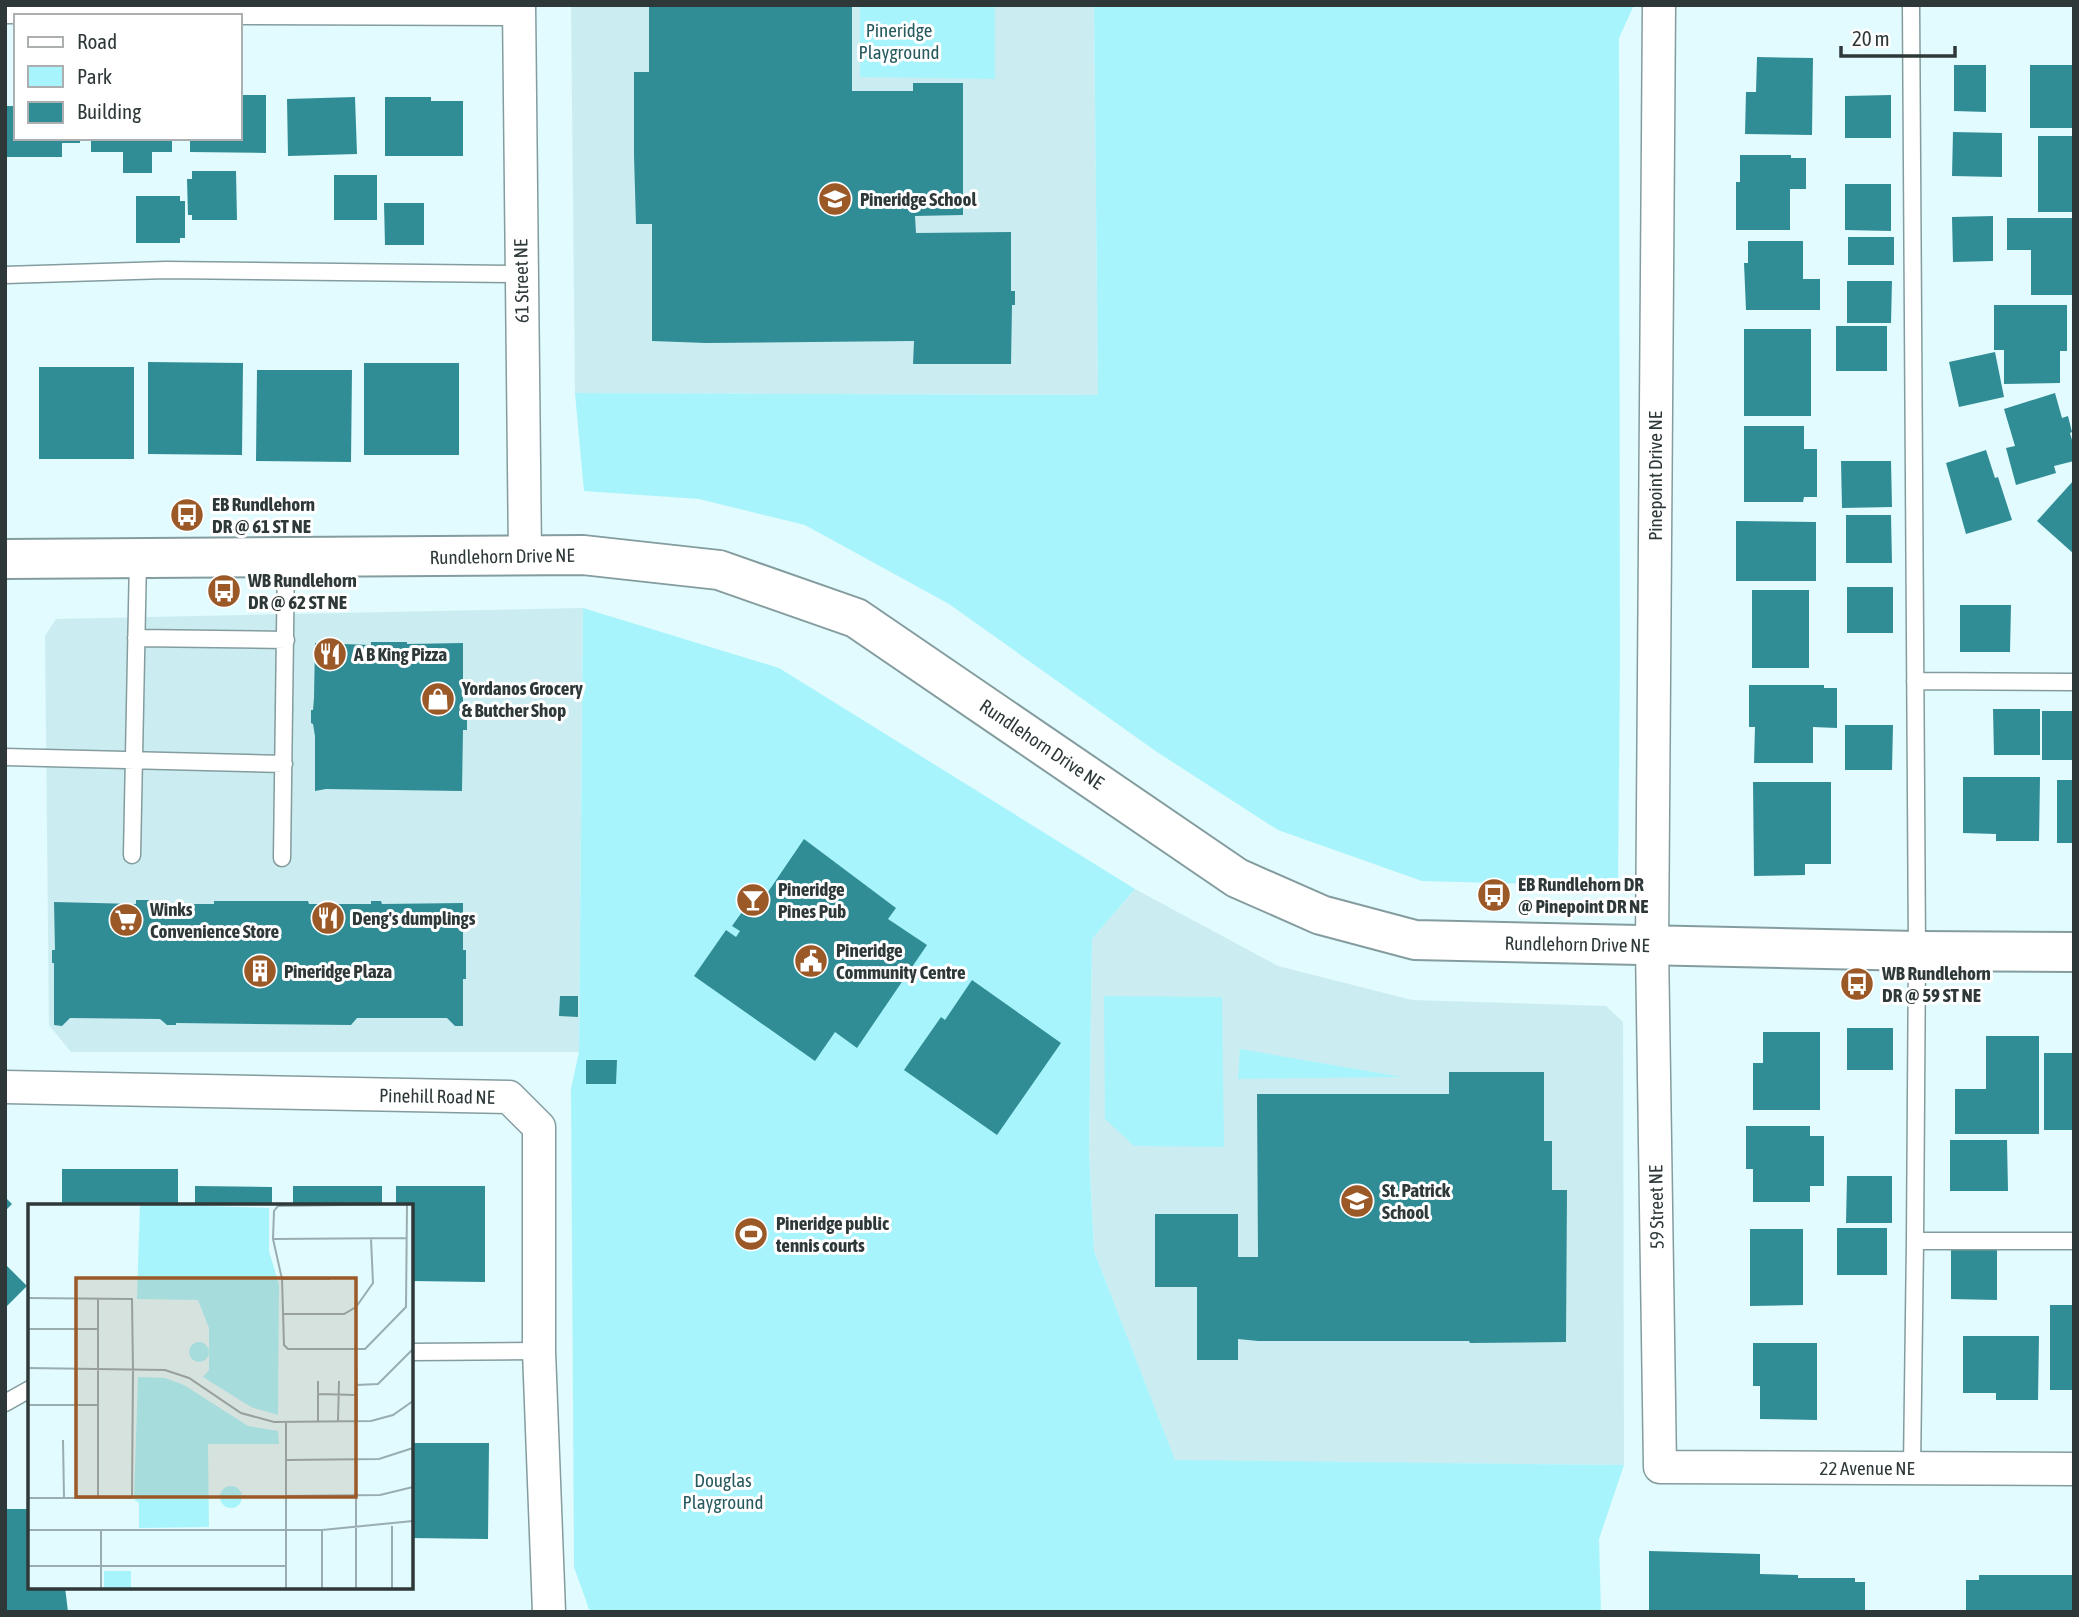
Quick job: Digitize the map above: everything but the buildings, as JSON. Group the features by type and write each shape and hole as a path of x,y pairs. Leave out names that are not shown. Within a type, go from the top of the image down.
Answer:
{"street":[{"name":"Pinepoint Drive NE","path":"1652,946 1659,5"},
{"path":"5,6 519,7"},
{"name":"61 Street NE","path":"519,7 525,556"},
{"name":"Rundlehorn Drive NE","path":"5,559 583,555 719,570 856,618 1237,877 1321,915 1415,940 2074,952"},
{"name":"59 Street NE","path":"1652,946 1660,1468"},
{"name":"Pinehill Road NE","path":"5,1087 509,1097 539,1127 539,1351 549,1612"},
{"name":"22 Avenue NE","path":"1660,1468 2074,1469"}],"lane":[{"path":"1912,5 1917,951 1912,1468"},
{"path":"5,275 166,270 520,274"},
{"path":"132,855 138,558"},
{"path":"282,858 286,558"},
{"path":"136,638 285,640"},
{"path":"1915,681 2074,682"},
{"path":"5,757 284,764"},
{"path":"1915,1241 2074,1241"},
{"path":"413,1352 539,1351"},
{"path":"5,1403 28,1390"}],"shaded area":[{"name":"Pineridge School","path":"571,5 1094,5 1098,395 575,393"},
{"name":"Pineridge Plaza","path":"583,608 579,1052 71,1052 49,1025 45,636 56,619"},
{"name":"St. Patrick School","path":"1135,889 1278,966 1412,1000 1606,1006 1623,1022 1624,1465 1175,1461 1094,1251 1089,1152 1092,939"}],"green space":[{"name":"Pineridge Playground","path":"860,5 995,5 995,79 860,77"},
{"path":"1094,5 1634,5 1619,38 1618,886 1422,881 1278,830 1157,752 949,604 805,525 699,499 584,491 575,393 1098,395"},
{"name":"Douglas Playground","path":"583,608 779,668 1135,889 1092,939 1089,1152 1094,1251 1175,1460 1624,1465 1599,1539 1601,1612 590,1612 574,1567 571,1089 579,1052"},
{"path":"1104,996 1222,997 1224,1147 1134,1146 1105,1119"},
{"path":"1240,1049 1403,1077 1238,1079"}],"place":[{"name":"Pineridge School","path":"835,199"},
{"name":"EB Rundlehorn DR @ 61 ST NE","path":"187,515"},
{"name":"WB Rundlehorn DR @ 62 ST NE","path":"224,591"},
{"name":"A B King Pizza","path":"330,654"},
{"name":"Yordanos Grocery & Butcher Shop","path":"438,699"},
{"name":"EB Rundlehorn DR @ Pinepoint DR NE","path":"1494,895"},
{"name":"Pineridge Pines Pub","path":"753,900"},
{"name":"Deng's dumplings","path":"328,918"},
{"name":"Winks Convenience Store","path":"126,920"},
{"name":"Pineridge Community Centre","path":"811,961"},
{"name":"Pineridge Plaza","path":"260,971"},
{"name":"WB Rundlehorn DR @ 59 ST NE","path":"1857,984"},
{"name":"St. Patrick School","path":"1357,1201"},
{"name":"Pineridge public tennis courts","path":"751,1234"}]}
